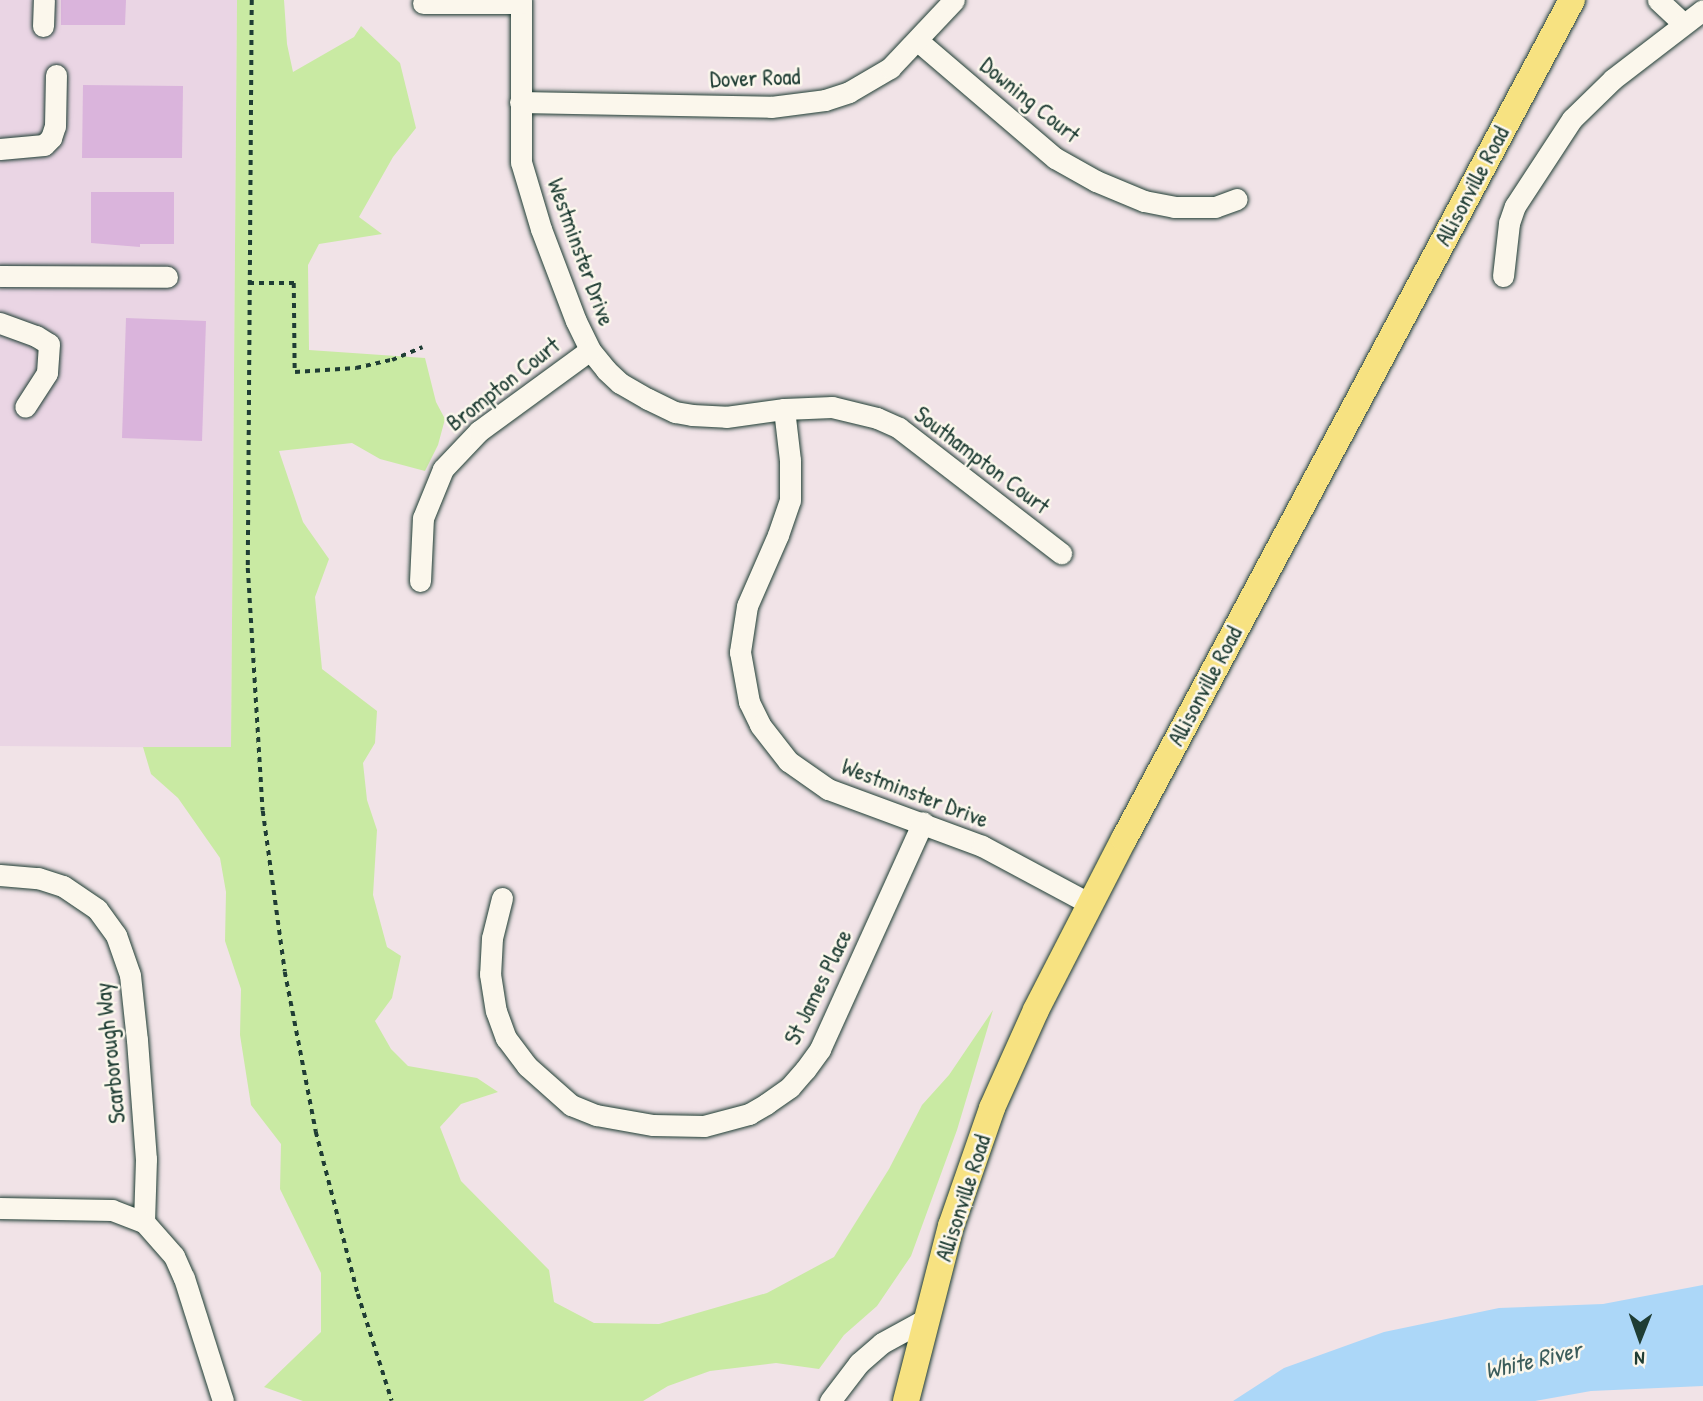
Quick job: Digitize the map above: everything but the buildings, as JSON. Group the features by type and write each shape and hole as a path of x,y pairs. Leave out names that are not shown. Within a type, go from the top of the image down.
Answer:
{"main road":[{"name":"Allisonville Road","path":"906,1401 951,1226 992,1108 1036,1010 1572,0"}],"street":[{"path":"43,26 44,0"},
{"name":"Dover Road","path":"520,102 771,107 801,104 849,92 890,68 954,0"},
{"path":"1658,0 1684,24"},
{"path":"423,3 521,1"},
{"name":"Westminster Drive","path":"521,1 521,162 556,273 590,350 620,383 675,412 726,417 784,409 790,460 790,500 742,626 742,674 749,702 774,745 809,778 849,799 923,822 982,846 1090,904"},
{"path":"1503,276 1509,223 1515,206 1572,119 1613,79 1703,10"},
{"name":"Downing Court","path":"918,41 1055,158 1096,181 1144,201 1174,207 1215,207 1237,199"},
{"path":"0,149 44,145 51,138 55,126 56,75"},
{"path":"0,276 167,276"},
{"path":"0,323 36,335 49,344 47,373 25,407"},
{"name":"Brompton Court","path":"420,581 424,518 443,470 479,431 590,350"},
{"name":"Southampton Court","path":"784,409 832,407 877,418 899,428 1061,553"},
{"name":"St James Place","path":"502,898 492,938 490,974 496,1011 506,1038 527,1066 571,1105 596,1115 653,1125 704,1126 749,1114 790,1087 805,1070 820,1049 923,822"},
{"name":"Scarborough Way","path":"0,875 38,878 63,886 97,909 116,935 130,975 137,1040 146,1159 144,1222"},
{"path":"0,1208 112,1210 144,1222 174,1256 184,1278 223,1401"},
{"path":"830,1401 866,1356 882,1343 926,1319"}],"path":[{"path":"252,0 249,284 251,649 273,892 316,1132 358,1294 392,1401"},
{"path":"249,284 295,283 295,372 356,368 392,360 422,346"}],"shaded area":[{"path":"0,0 237,0 231,748 0,746"}],"green space":[{"path":"237,0 284,0 287,44 293,72 354,37 361,26 400,63 416,128 393,157 359,217 382,234 319,244 308,265 309,350 425,358 436,402 445,419 438,445 425,471 380,459 352,443 279,451 303,522 329,559 315,597 322,669 377,711 375,743 363,763 367,800 377,830 373,895 387,947 401,956 392,998 375,1021 391,1049 408,1066 477,1078 498,1092 461,1104 440,1127 461,1181 549,1270 554,1302 594,1323 659,1324 767,1293 834,1257 889,1169 922,1105 949,1075 993,1010 957,1130 911,1256 877,1306 844,1335 819,1369 776,1363 710,1371 668,1386 643,1401 303,1401 264,1387 321,1332 321,1273 280,1189 281,1144 251,1105 240,1035 241,989 225,941 226,892 220,858 178,798 151,774 143,747 231,747"}],"water":[{"name":"White River","path":"1703,1285 1703,1386 1591,1391 1535,1401 1233,1401 1284,1368 1384,1332 1499,1308 1603,1304"}]}
